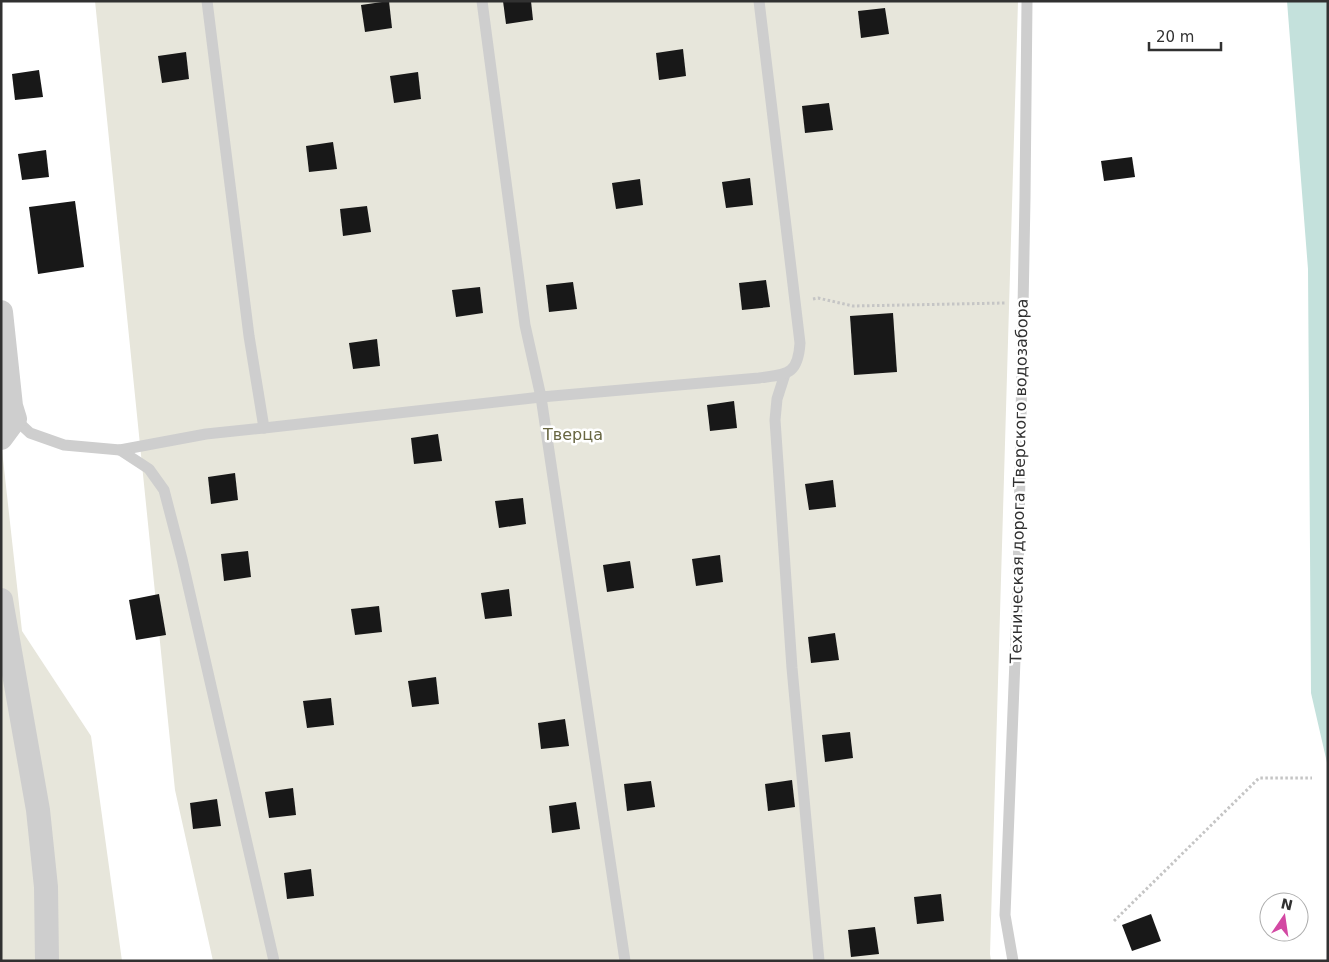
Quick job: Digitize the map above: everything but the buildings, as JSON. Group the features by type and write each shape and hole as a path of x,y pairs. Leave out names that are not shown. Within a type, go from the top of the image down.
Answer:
{"street":[{"path":"1,312 11,406 15,419 1,438"},
{"path":"1,600 38,810 46,887 47,961"}],"lane":[{"path":"207,1 249,336 264,428"},
{"path":"482,1 525,325 542,397 625,961"},
{"path":"15,419 30,433 64,445 120,450 206,434 542,397 759,378 785,374 793,368 799,358 800,344 759,1"},
{"name":"Техническая дорога Тверского водозабора","path":"1013,961 1005,915 1018,583 1027,1"},
{"path":"785,374 777,399 775,420 792,668 819,961"},
{"path":"120,450 149,469 164,490 184,568 274,961"}],"path":[{"path":"795,303 818,298 853,306 1000,304 1023,300"},
{"path":"1114,921 1259,778 1312,778"}],"green space":[{"name":"Тверца","path":"95,1 1018,1 991,961 213,961 175,790"},
{"path":"1,441 22,631 91,736 122,961 1,961"}],"shaded area":[{"path":"1287,1 1328,1 1328,767 1311,693 1308,269"}]}
